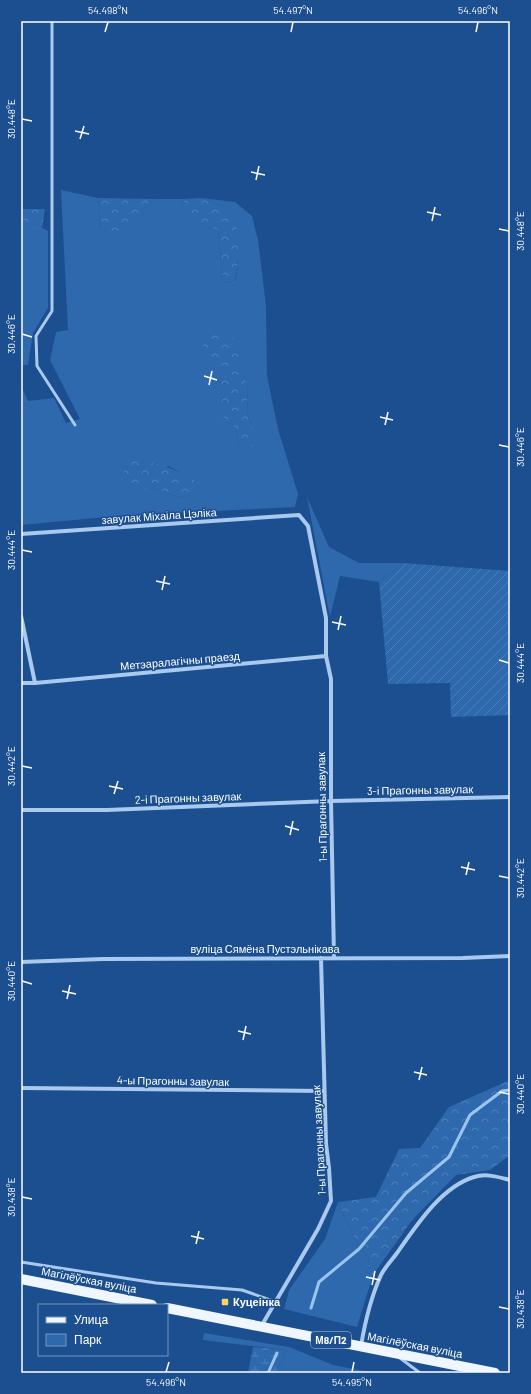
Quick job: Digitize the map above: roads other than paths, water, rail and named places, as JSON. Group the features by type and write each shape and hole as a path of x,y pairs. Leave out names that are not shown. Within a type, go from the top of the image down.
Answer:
{"main road":[{"name":"Магілёўская вуліца","path":"21,1279 147,1304"},
{"name":"Магілёўская вуліца","path":"168,1308 494,1373"}],"street":[{"name":"завулак Міхаіла Цэліка","path":"21,534 299,515"},
{"name":"1-ы Прагонны завулак","path":"299,515 308,526 317,568 326,618 326,656 331,678 331,801 334,957"},
{"path":"21,616 35,683"},
{"name":"Метэаралагічны праезд","path":"21,683 35,683 326,656"},
{"name":"3-і Прагонны завулак","path":"331,801 510,797"},
{"name":"2-і Прагонны завулак","path":"21,810 107,810 331,801"},
{"name":"вуліца Сямёна Пустэльнікава","path":"21,962 103,959 334,957 463,958 510,956"},
{"name":"1-ы Прагонны завулак","path":"261,1327 318,1229 331,1201 326,1144 321,958"},
{"name":"4-ы Прагонны завулак","path":"21,1088 324,1091"},
{"path":"361,1347 368,1313 382,1274 416,1226 438,1201 459,1183 475,1176 490,1175 510,1180"}],"lane":[{"path":"52,21 52,311 36,336 37,366 75,425"},
{"path":"21,1262 156,1283 242,1290 276,1302"},
{"path":"394,1353 420,1373"}],"waterway":[{"name":"Куцеінка","path":"311,1308 319,1282 359,1249 406,1193 449,1157 470,1115 502,1091 510,1090"},
{"path":"268,1373 277,1353"}],"place":[{"name":"Куцеінка","path":"225,1302"}]}
